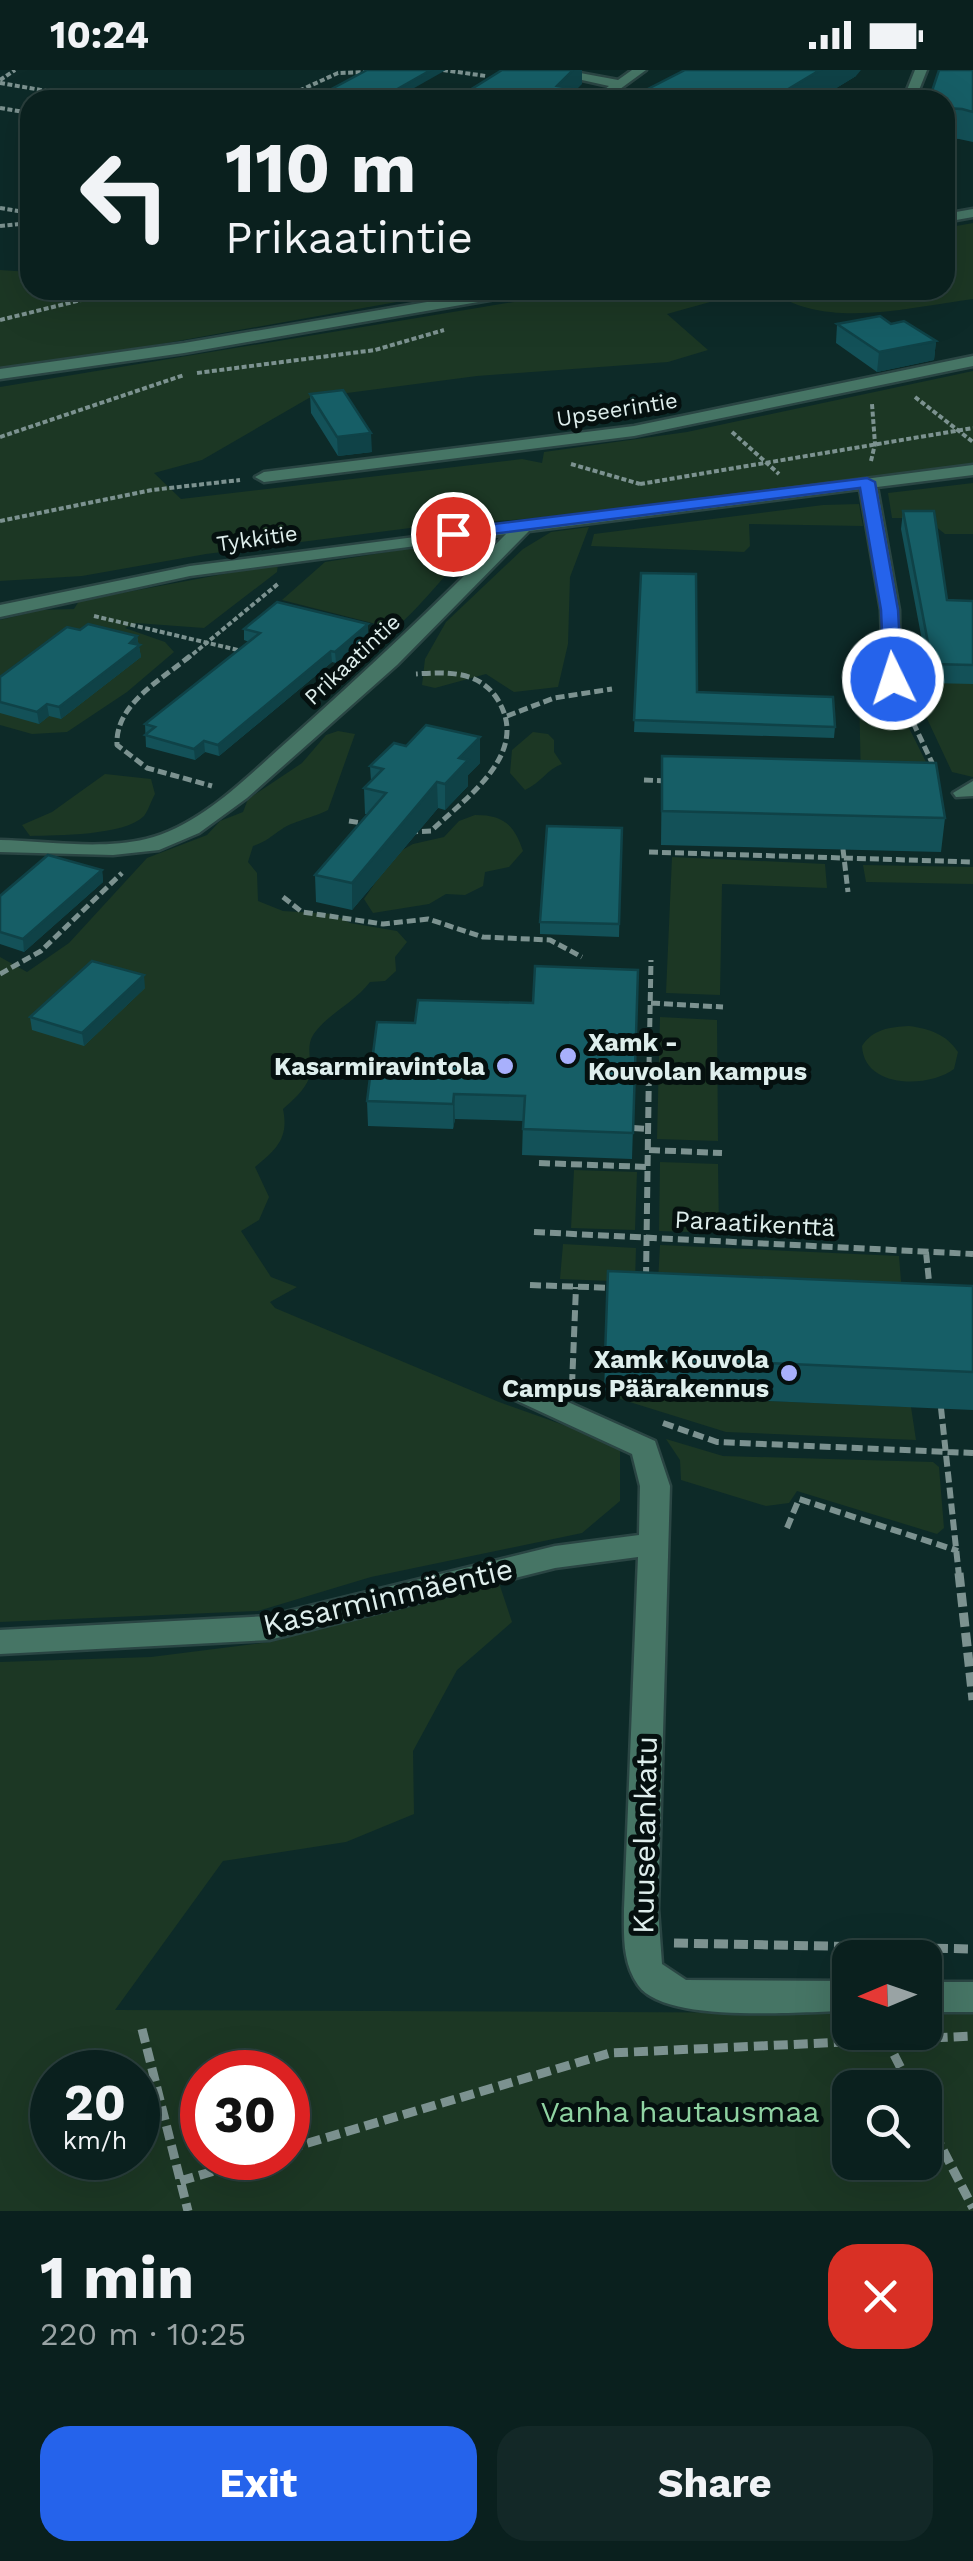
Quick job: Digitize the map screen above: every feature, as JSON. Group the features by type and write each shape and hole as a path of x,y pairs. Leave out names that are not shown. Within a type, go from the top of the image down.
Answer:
{"street":[{"path":"543,70 622,84"},
{"path":"613,90 640,70"},
{"path":"0,374 184,348 464,300"},
{"name":"Upseerintie","path":"264,477 516,448 714,415 973,361"},
{"path":"524,526 973,470"},
{"path":"867,482 890,610 893,679"},
{"name":"Tykkitie","path":"0,611 173,574 524,526"},
{"name":"Prikaatintie","path":"0,846 113,849 151,845 191,828 240,794 390,660 524,526"},
{"name":"Kuuselankatu","path":"522,1391 645,1448 655,1486 641,1942 643,1961 651,1978 663,1989 686,1995 832,1996"},
{"name":"Kasarminmäentie","path":"0,1642 269,1628 555,1557 618,1546 654,1546"},
{"path":"942,1997 973,1997"}],"path":[{"path":"0,81 15,70"},
{"path":"443,70 486,76"},
{"path":"301,90 338,73 375,72"},
{"path":"0,81 47,90"},
{"path":"0,320 81,300"},
{"path":"0,438 179,376 376,350 434,335 478,318 458,301"},
{"path":"890,378 973,442"},
{"path":"867,482 874,444 870,382"},
{"path":"714,415 799,491"},
{"path":"640,484 973,428"},
{"path":"516,448 640,484 720,501"},
{"path":"0,521 152,490 264,477"},
{"path":"240,794 147,768 117,745 116,727 124,711 314,553"},
{"path":"34,602 247,652"},
{"path":"398,830 431,831 494,767 509,734 507,716 493,691 481,680 460,672 400,675"},
{"path":"893,679 944,788 968,790"},
{"path":"507,716 554,698 612,688"},
{"path":"644,780 683,781"},
{"path":"349,821 382,827"},
{"path":"0,974 40,951 151,845"},
{"path":"843,849 848,892"},
{"path":"648,852 722,850 973,862"},
{"path":"283,896 302,912 383,924 428,919 483,937 550,940 582,957"},
{"path":"646,1289 651,960"},
{"path":"652,1003 723,1007"},
{"path":"636,1025 651,1024"},
{"path":"633,1128 649,1129"},
{"path":"648,1150 722,1153"},
{"path":"539,1163 648,1168"},
{"name":"Paraatikenttä","path":"534,1232 973,1254"},
{"path":"926,1252 931,1302"},
{"path":"530,1284 628,1288"},
{"path":"572,1392 576,1286"},
{"path":"941,1408 973,1700"},
{"path":"644,1417 717,1442 973,1453"},
{"path":"787,1528 799,1500 958,1551"},
{"path":"641,1942 973,1949"},
{"path":"142,2029 188,2211"},
{"path":"942,2036 973,2036"},
{"path":"310,2142 610,2053 832,2040"},
{"path":"942,2148 973,2208"}],"green space":[{"path":"973,223 973,299 868,313 816,310 788,300 955,300 955,226"},
{"path":"0,270 20,271 20,300 408,300 105,354 0,368"},
{"path":"526,300 717,300 667,314 708,350 668,362 477,376 309,398 202,460 154,473 181,499 522,459 542,463 544,452 687,432 973,371 973,465 536,518 418,527 206,554 82,576 0,581 0,387"},
{"path":"973,483 973,534 945,534 925,518 892,518 888,493"},
{"path":"859,504 863,526 749,524 750,546 744,552 591,546 594,534 823,505"},
{"path":"589,527 570,577 568,644 558,687 514,692 486,674 435,688 422,685 425,659 446,622 523,549 551,532"},
{"path":"450,542 463,544 467,551 425,598 395,629 361,652 342,659 380,625 282,600 325,562"},
{"path":"278,564 277,572 204,628 136,623 125,628 165,642 174,652 127,692 67,732 32,734 0,725 0,620 41,610 74,609 79,601"},
{"path":"872,639 874,676 894,723 907,724 929,768 861,785 858,640"},
{"path":"909,680 973,683 973,777 952,772"},
{"path":"338,731 355,734 328,810 286,826 253,846 248,862 257,873 258,901 283,911 333,914 350,923 397,931 407,942 395,957 396,971 385,981 370,982 312,1037 307,1082 283,1109 284,1128 279,1142 255,1167 269,1197 259,1220 241,1231 271,1277 297,1287 270,1302 275,1308 499,1402 620,1445 620,1501 582,1533 371,1577 258,1611 0,1622 0,957 27,972 69,943 147,858 207,835 220,821 243,812 248,799 302,763 326,735"},
{"path":"533,732 548,734 554,740 554,752 562,764 525,790 510,773 512,750"},
{"path":"105,774 151,779 155,794 144,816 122,827 73,835 30,836 22,825 52,812"},
{"path":"475,815 500,819 516,834 523,851 509,867 485,872 483,886 465,895 446,894 429,904 373,913 364,899 395,854 413,844 444,837 459,821"},
{"path":"672,857 825,864 827,888 722,884 720,995 666,993"},
{"path":"863,865 973,867 973,884 866,882"},
{"path":"660,1017 717,1020 718,1141 657,1139"},
{"path":"909,1026 931,1031 948,1041 958,1052 954,1069 914,1081 899,1081 874,1070 862,1046 866,1040 882,1030"},
{"path":"660,1162 718,1164 719,1233 659,1231"},
{"path":"574,1170 637,1172 635,1230 571,1228"},
{"path":"563,1244 636,1248 635,1282 560,1279"},
{"path":"660,1245 899,1256 902,1294 658,1282"},
{"path":"604,1394 911,1407 916,1440 726,1432"},
{"path":"666,1439 723,1456 933,1462 939,1467 944,1528 937,1534 797,1491 789,1503 766,1506 681,1480 680,1460"},
{"name":"Vanha hautausmaa","path":"496,1574 512,1622 457,1670 413,1751 414,1814 346,1842 223,1861 115,2010 832,2013 832,2050 942,2050 942,2014 973,2014 973,2211 0,2211 0,1662 151,1657 270,1642"}],"building":[{"path":"367,70 431,70 396,90 330,90"},
{"path":"502,70 573,70 557,86 582,90 470,90"},
{"path":"685,70 820,70 787,90 646,90"},
{"path":"939,70 973,70 973,112 955,109 955,90 932,90"},
{"path":"880,316 891,324 904,321 936,341 879,352 837,324"},
{"path":"343,390 371,433 337,437 310,394"},
{"path":"903,511 934,511 947,600 973,601 973,665 932,664"},
{"path":"641,573 696,574 697,692 833,697 835,727 634,720"},
{"path":"277,602 368,624 218,745 204,741 194,749 145,735 155,727 145,724 260,633 244,629"},
{"path":"88,624 137,636 130,643 140,645 59,707 47,704 37,712 0,702 0,677 67,627 80,630"},
{"path":"426,725 480,737 459,758 468,760 445,784 437,782 352,883 315,875 386,793 364,788 383,769 370,766 394,743 406,746"},
{"path":"662,756 936,763 945,818 662,811"},
{"path":"547,826 622,828 619,924 540,922"},
{"path":"48,855 102,870 23,939 0,932 0,896"},
{"path":"92,961 144,975 82,1033 30,1017"},
{"name":"Kasarmiravintola","path":"535,966 638,970 633,1133 523,1129 525,1096 454,1094 453,1104 367,1101 377,1022 415,1023 418,1000 533,1003"},
{"path":"608,1271 973,1286 973,1372 605,1356"}],"place":[{"name":"Xamk - Kouvolan kampus","path":"568,1056"},
{"name":"Kasarmiravintola","path":"505,1066"},
{"name":"Xamk Kouvola Campus Päärakennus","path":"789,1373"}],"route":[{"path":"453,534 867,482 890,610 893,679"}]}
